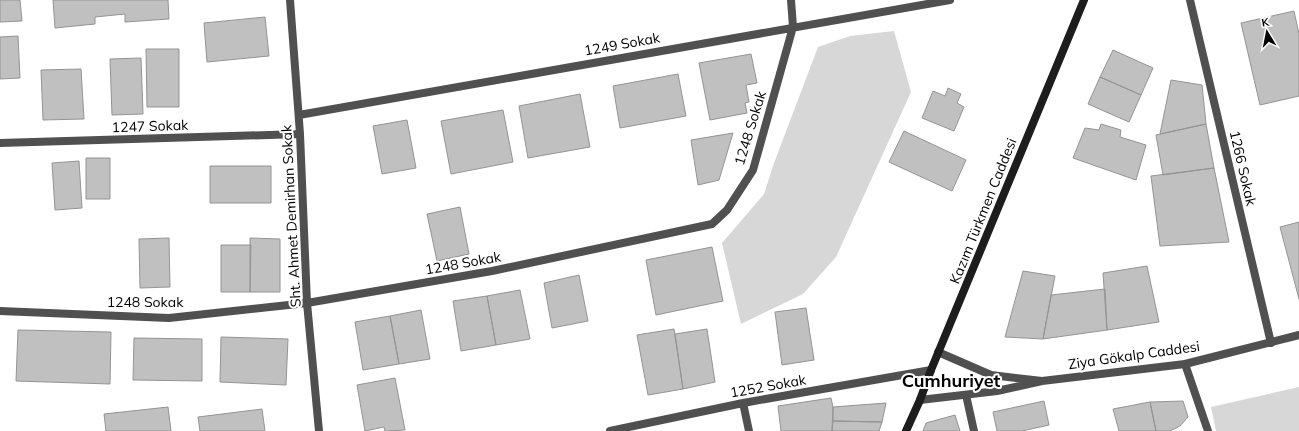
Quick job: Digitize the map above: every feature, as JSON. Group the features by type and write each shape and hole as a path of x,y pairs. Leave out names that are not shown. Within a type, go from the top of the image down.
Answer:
{"main road":[{"name":"Kazım Türkmen Caddesi","path":"906,431 1084,0"}],"street":[{"name":"Sht. Ahmet Demirhan Sokak","path":"290,0 299,115 307,302 319,431"},
{"name":"1248 Sokak","path":"0,311 170,318 307,302 492,271 712,224 727,210 753,170 793,27 791,0"},
{"name":"1249 Sokak","path":"299,115 950,0"},
{"name":"1266 Sokak","path":"1190,0 1271,343"},
{"name":"1247 Sokak","path":"0,143 300,134"},
{"name":"Ziya Gökalp Caddesi","path":"1042,381 1185,364 1299,335"},
{"path":"938,352 991,375 1042,381"},
{"path":"1185,364 1207,431"},
{"name":"1252 Sokak","path":"610,431 743,403 931,370"},
{"path":"920,400 997,391 1042,381"},
{"path":"966,395 974,431"},
{"path":"743,403 749,431"}],"shaded area":[{"path":"894,31 911,92 836,257 803,294 741,324 722,243 764,194 774,163 818,47 850,36"},
{"path":"1299,387 1299,431 1216,431 1211,407"}],"building":[{"path":"0,0 20,0 22,21 0,22"},
{"path":"53,0 168,0 169,19 125,22 125,14 95,17 95,24 55,28"},
{"path":"1294,11 1299,34 1299,96 1260,105 1241,23"},
{"path":"265,17 269,56 207,62 204,23"},
{"path":"18,36 20,78 0,79 0,37"},
{"path":"146,49 179,49 179,107 147,107"},
{"path":"1113,50 1153,68 1141,95 1100,77"},
{"path":"751,54 757,83 746,85 749,102 745,103 747,113 710,120 699,63"},
{"path":"141,58 143,114 112,115 110,59"},
{"path":"81,69 84,119 43,120 41,70"},
{"path":"678,74 686,116 620,128 613,86"},
{"path":"1100,77 1141,95 1129,122 1088,104"},
{"path":"1171,80 1202,85 1206,124 1160,134"},
{"path":"948,88 961,94 957,103 964,107 954,131 922,118 933,91 945,96"},
{"path":"580,94 590,147 528,158 519,106"},
{"path":"503,110 513,162 451,174 441,121"},
{"path":"407,120 416,168 382,174 373,126"},
{"path":"1101,124 1121,130 1120,137 1146,145 1136,180 1073,158 1085,128 1099,130"},
{"path":"1206,124 1214,168 1163,175 1156,135"},
{"path":"904,131 966,160 952,191 889,162"},
{"path":"733,133 719,180 698,185 691,140"},
{"path":"86,158 110,158 110,199 86,199"},
{"path":"79,161 82,208 55,210 52,163"},
{"path":"210,166 271,166 271,203 210,203"},
{"path":"1214,168 1229,242 1160,246 1151,176"},
{"path":"460,207 469,254 437,261 427,214"},
{"path":"1299,222 1299,299 1280,227"},
{"path":"169,238 170,287 140,288 139,239"},
{"path":"250,238 280,239 280,292 250,292"},
{"path":"221,245 251,245 250,292 221,292"},
{"path":"712,247 723,301 656,315 646,260"},
{"path":"1147,266 1159,322 1107,330 1103,273"},
{"path":"1023,271 1055,276 1043,339 1005,337"},
{"path":"579,275 588,321 552,328 544,283"},
{"path":"1105,289 1107,330 1043,339 1051,295"},
{"path":"520,290 530,339 496,345 487,296"},
{"path":"487,296 496,345 461,351 453,301"},
{"path":"806,308 814,360 782,365 775,312"},
{"path":"421,310 430,359 399,364 390,316"},
{"path":"390,316 399,364 363,370 355,322"},
{"path":"674,329 683,389 648,395 637,335"},
{"path":"707,329 715,382 683,389 675,334"},
{"path":"18,330 111,332 110,384 16,381"},
{"path":"221,337 288,339 286,385 220,382"},
{"path":"134,338 202,339 202,381 133,380"},
{"path":"395,378 405,430 385,431 384,427 365,431 357,385"},
{"path":"831,398 833,407 832,431 781,431 778,406"},
{"path":"1044,401 1049,425 1022,431 997,431 993,412"},
{"path":"1183,401 1188,417 1180,426 1170,431 1156,431 1150,402"},
{"path":"1150,402 1156,431 1119,431 1113,409"},
{"path":"886,403 882,422 833,421 833,407"},
{"path":"168,407 171,431 106,431 104,414"},
{"path":"262,409 265,431 200,431 198,417"},
{"path":"955,415 960,431 923,431 926,423"},
{"path":"833,421 882,422 879,431 832,431"}],"district":[{"name":"Cumhuriyet","path":"951,381"}]}
